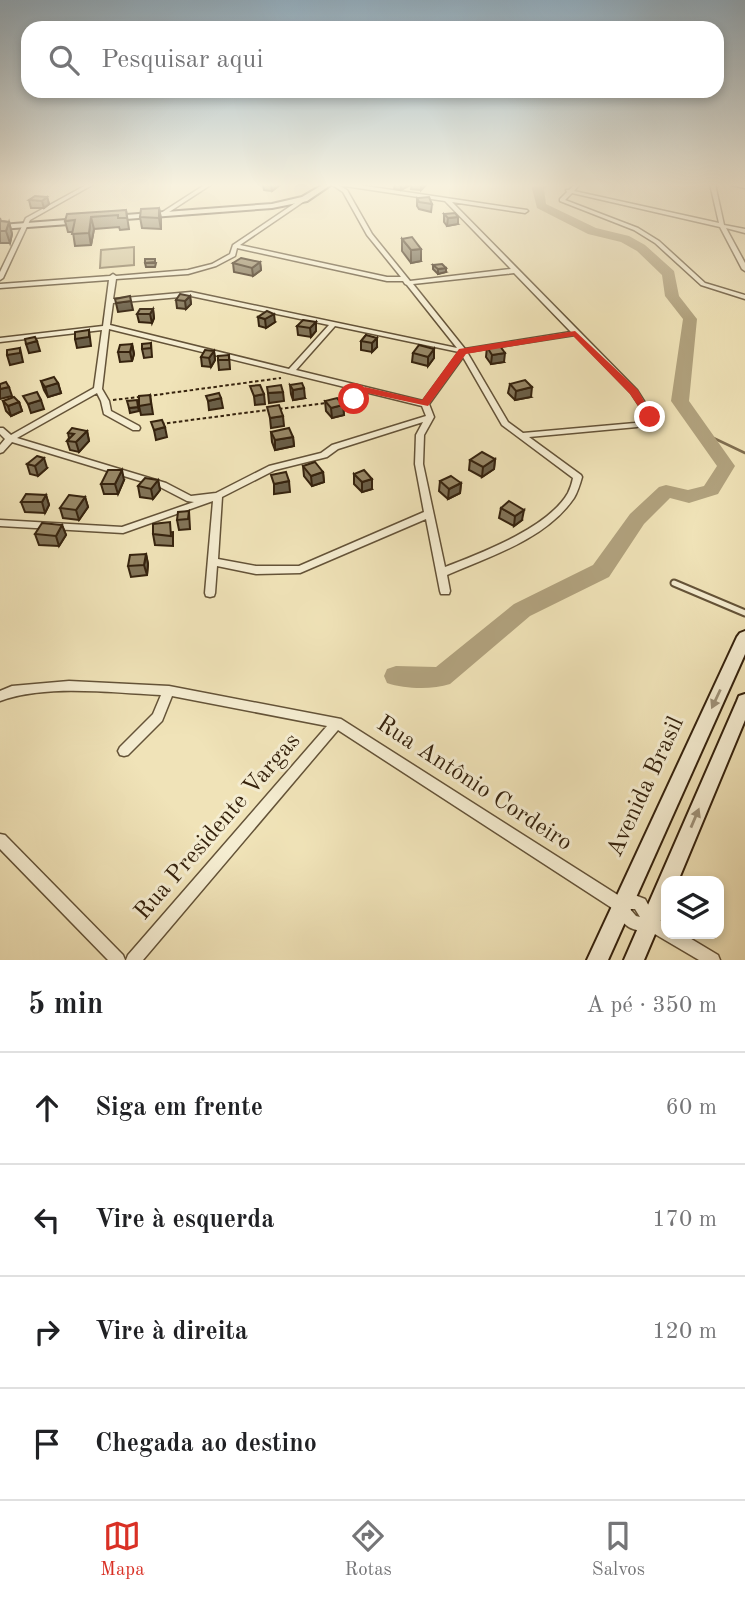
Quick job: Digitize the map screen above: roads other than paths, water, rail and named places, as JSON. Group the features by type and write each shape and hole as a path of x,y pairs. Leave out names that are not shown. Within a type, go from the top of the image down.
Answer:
{"main road":[{"name":"Avenida Brasil","path":"597,960 745,637"},
{"path":"670,876 745,701"},
{"path":"634,960 661,930"}],"street":[{"path":"0,278 23,229"},
{"path":"0,286 202,269 233,255 235,246 260,229"},
{"path":"366,229 405,281 463,351 505,422 578,477 576,490 551,519 502,548 441,573"},
{"path":"474,229 634,392 650,417 637,425 522,435"},
{"path":"634,229 642,232 695,277 713,288 745,298"},
{"path":"723,229 745,269"},
{"path":"235,246 405,281 514,271"},
{"path":"114,276 109,327 98,389 105,401 107,412 136,428"},
{"path":"111,302 191,294 463,351 575,333"},
{"path":"290,371 334,323"},
{"path":"0,340 109,327 425,404"},
{"path":"425,404 463,351"},
{"path":"0,450 10,439 98,389"},
{"path":"425,404 430,417"},
{"path":"0,523 123,530 218,496 272,468 324,455 335,447 430,417"},
{"path":"430,417 420,435 419,464 445,591"},
{"path":"0,430 10,439 163,485 190,499 218,496"},
{"path":"210,593 218,496"},
{"path":"213,562 256,570 300,569 429,514"},
{"path":"0,696 12,691 69,686 169,691 337,723"},
{"path":"124,751 158,717 169,691"},
{"name":"Rua Antônio Cordeiro","path":"337,723 621,905 626,917 632,921 661,929"},
{"name":"Rua Presidente Vargas","path":"133,960 337,723"},
{"path":"0,840 118,960"},
{"name":"Rua Antônio Cordeiro","path":"678,939 713,960"}],"lane":[{"path":"674,583 745,613"}],"waterway":[{"path":"396,676 441,677 522,610 601,571 637,519 666,491 689,497 711,490 726,466 680,401 690,319 672,296 669,274 641,248 625,239 588,229"},
{"path":"703,433 745,453"}]}
